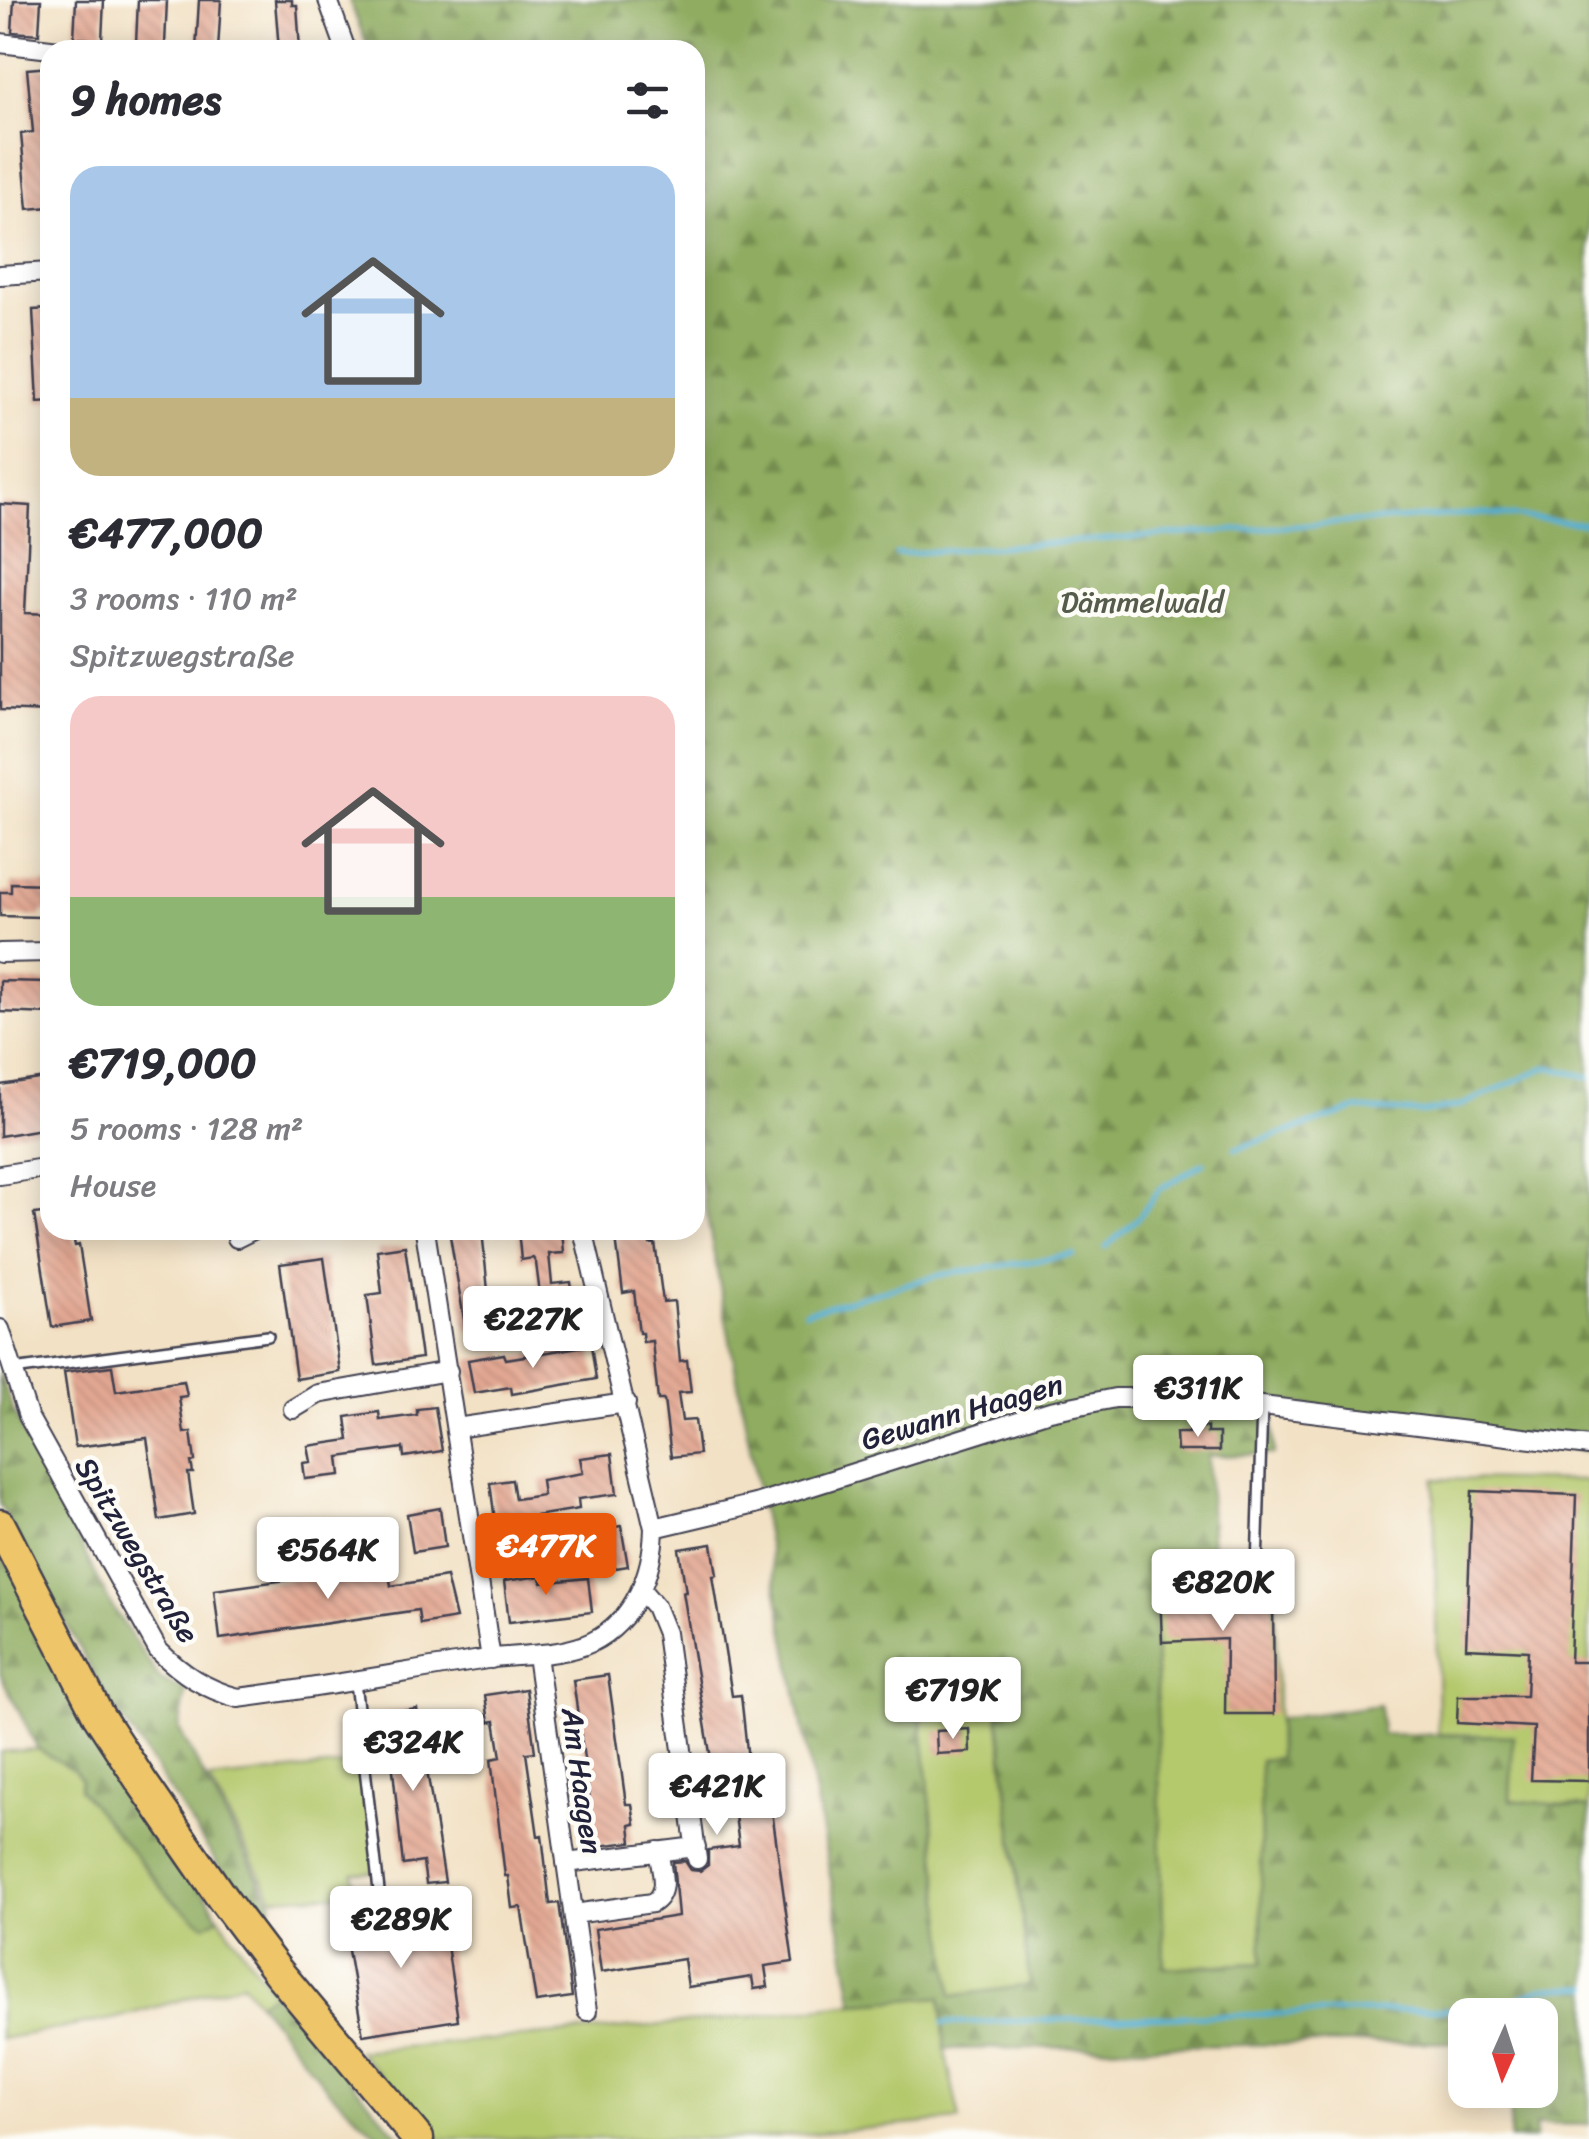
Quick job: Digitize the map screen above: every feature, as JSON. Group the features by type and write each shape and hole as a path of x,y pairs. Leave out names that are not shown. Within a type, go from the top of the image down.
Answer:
{"main road":[{"path":"0,1525 98,1715 141,1780 278,1972 418,2139"}],"street":[{"path":"328,0 342,40"},
{"path":"0,43 40,48"},
{"path":"0,276 40,273"},
{"path":"0,953 40,952"},
{"path":"0,1175 40,1169"},
{"path":"428,1240 491,1658"},
{"path":"566,1863 658,1851 696,1853 666,1632 655,1606 642,1591 653,1558 654,1528 585,1240"},
{"name":"Spitzwegstraße","path":"0,1329 28,1416 158,1650 179,1672 214,1692 238,1698 491,1658 537,1655 592,1642 614,1627 642,1591"},
{"path":"294,1409 318,1394 448,1371"},
{"name":"Gewann Haagen","path":"654,1528 755,1504 1050,1411 1115,1398 1198,1398 1589,1446"},
{"path":"456,1428 626,1403"},
{"name":"Am Haagen","path":"537,1655 587,2011"},
{"path":"574,1914 652,1904 661,1898 664,1890 658,1851"}],"lane":[{"path":"13,1370 268,1336"},
{"path":"1257,1568 1262,1406"},
{"path":"354,1682 381,1908"}],"green space":[{"name":"Dämmelwald","path":"349,0 1589,0 1589,1451 1272,1400 1274,1454 1208,1456 1212,1560 1153,1563 1164,1968 1262,1963 1260,1760 1278,1758 1278,1719 1380,1705 1382,1734 1513,1736 1510,1800 1589,1808 1589,2125 1536,2124 1535,2139 1510,2139 1511,2108 1558,2108 1558,1998 1448,1998 1448,2042 945,2049 941,1997 854,2003 705,1206 705,40 365,40","holes":["998,1707 1030,1985 952,1996 921,1717"]},
{"path":"0,1373 14,1413 111,1605 160,1679 186,1691 179,1729 272,1904 259,1928 108,1700 0,1504"},
{"path":"1434,1479 1589,1481 1589,1808 1510,1800 1513,1736 1438,1734"},
{"path":"0,1551 219,1917 205,1925 172,1900 79,1789 81,1779 75,1771 38,1749 0,1674"},
{"path":"1212,1560 1214,1585 1275,1585 1278,1758 1260,1760 1262,1963 1164,1968 1153,1563"},
{"path":"997,1706 1030,1986 951,1996 921,1716"},
{"path":"38,1749 75,1771 81,1779 79,1789 172,1900 219,1917 273,1993 258,2002 242,1983 113,2019 0,2039 0,1752"},
{"path":"364,1763 377,1871 353,1873 355,1894 273,1898 209,1780"},
{"path":"273,1993 402,2139 382,2139 330,2092 258,2002"},
{"path":"942,1997 945,2050 960,2120 755,2139 438,2139 358,2051 720,2020 854,2003"}],"building":[{"path":"14,0 41,0 39,34 12,32"},
{"path":"76,0 104,0 102,40 74,38"},
{"path":"138,0 167,0 165,40 136,40"},
{"path":"199,0 221,0 219,40 197,40"},
{"path":"275,0 292,0 292,5 297,5 299,40 278,40"},
{"path":"40,68 40,208 28,209 21,134 33,132 27,69"},
{"path":"33,310 40,310 38,402"},
{"path":"0,504 30,506 25,613 40,614 40,712 0,710"},
{"path":"11,883 40,884 40,917 0,916 0,892 11,892"},
{"path":"0,981 40,982 40,1014 0,1012"},
{"path":"40,1079 40,1129 0,1136 0,1085"},
{"path":"40,1213 40,1240 74,1240 75,1246 79,1245 91,1321 52,1327 34,1214"},
{"path":"451,1240 483,1240 489,1301 503,1299 507,1322 466,1331"},
{"path":"519,1240 563,1240 564,1253 549,1254 552,1284 571,1282 575,1313 543,1318 536,1263 533,1258 521,1260"},
{"path":"616,1240 655,1243 663,1302 674,1301 680,1361 687,1360 691,1392 678,1393 682,1421 695,1420 699,1454 671,1457 664,1400 658,1400 652,1341 643,1342 639,1333 634,1291 623,1293"},
{"path":"405,1246 421,1358 376,1365 367,1295 382,1293 377,1250"},
{"path":"324,1258 340,1372 296,1379 280,1264"},
{"path":"591,1345 596,1379 512,1394 511,1387 474,1393 468,1360 504,1354 506,1359"},
{"path":"112,1366 116,1391 184,1381 187,1396 179,1397 184,1433 191,1432 195,1461 191,1462 193,1473 188,1473 194,1514 159,1520 147,1438 75,1447 64,1372"},
{"path":"435,1407 442,1451 404,1457 403,1448 339,1457 341,1475 305,1479 303,1463 311,1462 308,1446 349,1440 346,1417 379,1412 380,1420 417,1415 417,1409"},
{"path":"1189,1427 1207,1427 1207,1433 1219,1433 1219,1451 1177,1451 1176,1433 1189,1433"},
{"path":"612,1454 617,1494 578,1499 579,1509 529,1517 530,1523 496,1528 490,1483 512,1480 515,1499 543,1495 541,1480 583,1473 580,1458"},
{"path":"1472,1491 1576,1495 1570,1662 1589,1662 1589,1781 1531,1780 1534,1727 1457,1723 1458,1696 1526,1696 1528,1651 1466,1648"},
{"path":"440,1508 445,1547 413,1552 407,1514"},
{"path":"621,1526 628,1566 598,1571 592,1531"},
{"path":"712,1544 717,1575 713,1576 732,1696 741,1695 748,1760 752,1759 755,1781 760,1780 765,1812 772,1811 793,1962 765,1966 768,1987 754,1989 752,1977 688,1987 684,1959 601,1972 595,1929 678,1916 673,1862 685,1861 691,1870 700,1871 708,1865 708,1850 739,1846 734,1807 723,1809 717,1765 712,1765 679,1549"},
{"path":"1210,1563 1212,1601 1273,1599 1274,1714 1225,1714 1226,1639 1162,1642 1159,1565"},
{"path":"388,1566 391,1586 446,1577 456,1618 420,1624 418,1610 220,1639 214,1590"},
{"path":"541,1576 542,1583 588,1578 592,1612 509,1622 504,1581"},
{"path":"608,1675 626,1804 632,1804 635,1824 630,1825 632,1842 598,1846 594,1829 588,1830 585,1810 591,1809 573,1680"},
{"path":"526,1689 535,1752 526,1753 538,1836 542,1835 550,1904 559,1903 572,1997 536,2002 521,1907 512,1908 505,1876 491,1759 501,1757 495,1721 489,1722 485,1695"},
{"path":"417,1709 445,1882 426,1884 423,1862 403,1865 391,1751 383,1714"},
{"path":"969,1729 970,1752 937,1754 936,1731"},
{"path":"440,1897 458,2020 363,2035 341,1911 357,1908 360,1926 425,1915 423,1900"}],"waterway":[{"path":"896,554 1483,513 1589,524"},
{"path":"1235,1149 1357,1109 1421,1113 1460,1106 1547,1067 1589,1077"},
{"path":"1106,1247 1138,1218 1160,1189 1204,1163"},
{"path":"805,1312 940,1275 1074,1255"},
{"path":"943,2023 1498,2008 1542,1988 1589,1987"}]}
